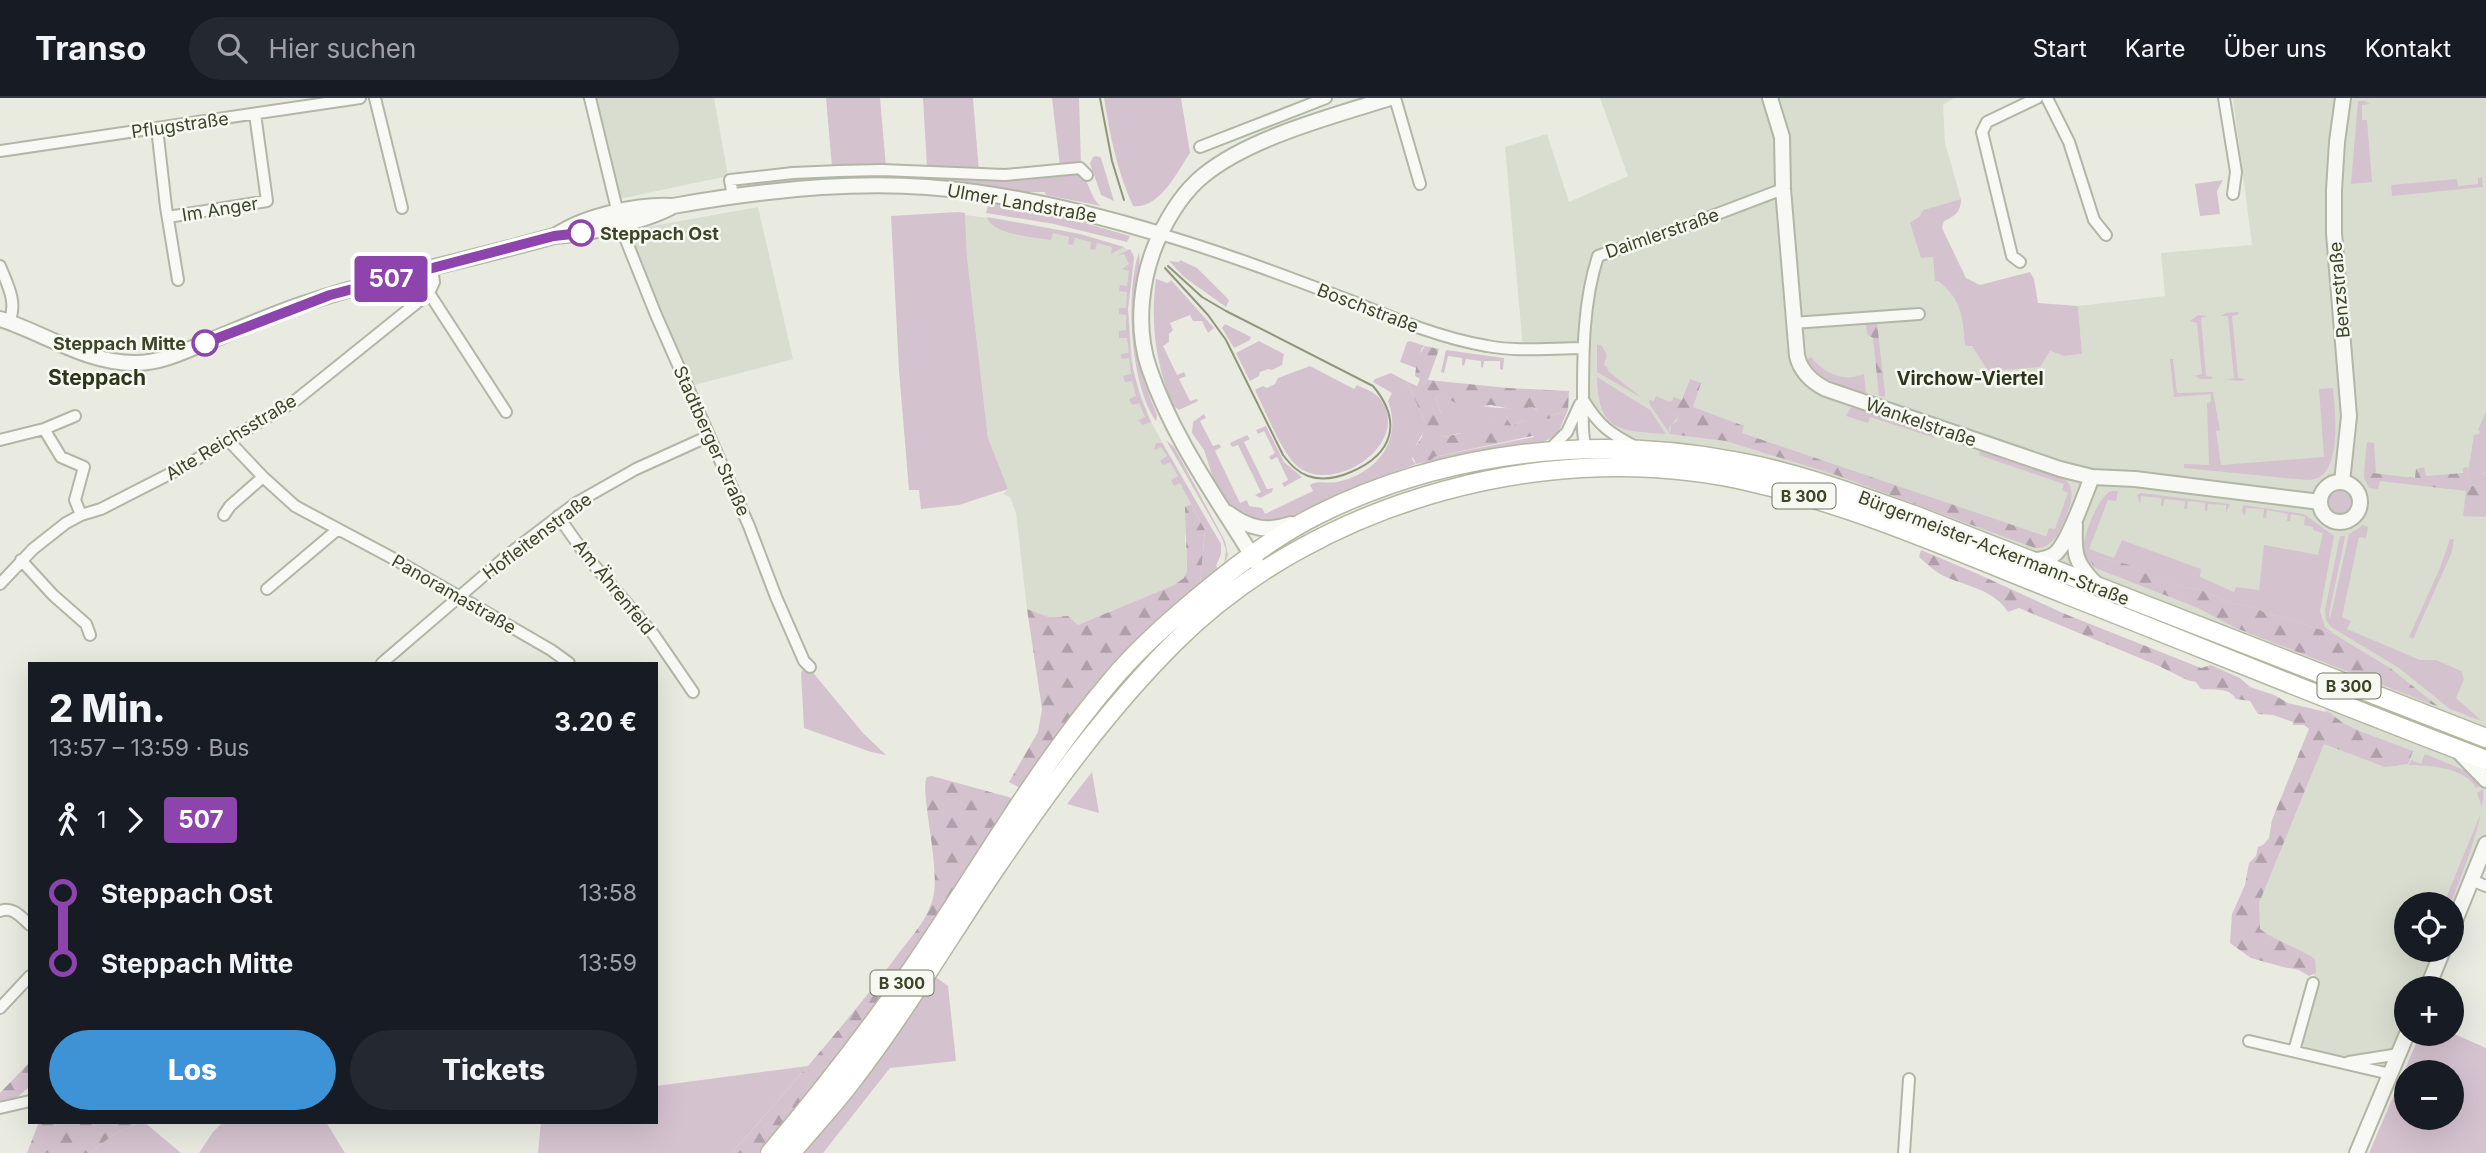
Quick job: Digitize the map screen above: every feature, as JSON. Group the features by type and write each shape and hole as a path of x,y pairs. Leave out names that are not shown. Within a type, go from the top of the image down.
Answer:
{"main road":[{"name":"Bürgermeister-Ackermann-Straße","path":"1252,555 1317,515 1385,486 1433,472 1509,456 1548,451 1643,450 1739,461 1807,479 1917,516 2486,738"},
{"name":"Bürgermeister-Ackermann-Straße","path":"1262,572 1328,536 1382,511 1425,496 1517,475 1597,466 1663,468 1703,473 1750,481 1839,507 1947,547 2486,761"},
{"name":"B 300","path":"791,1153 851,1081 925,976 994,871 1034,800 1059,747 1112,679 1172,619 1252,555"},
{"name":"B 300","path":"770,1153 835,1076 1034,800 1167,651 1206,613 1262,572"}],"street":[{"name":"Pflugstraße","path":"0,151 360,98"},
{"path":"375,98 402,208"},
{"name":"Stadtberger Straße","path":"590,98 619,218 656,315 749,526 776,597 804,661 810,667"},
{"path":"1200,146 1326,98"},
{"path":"1262,572 1186,449 1148,367 1143,341 1142,300 1147,271 1160,234 1171,213 1187,192 1205,174 1226,161 1283,134 1392,98 1420,184"},
{"name":"Wankelstraße","path":"1770,98 1782,137 1793,323 1799,363 1808,377 1821,386 2050,466 2092,477"},
{"path":"2020,262 2012,256 1982,132 1987,122 2037,98"},
{"path":"2047,98 2069,142 2094,220 2106,235"},
{"path":"2224,98 2236,172 2233,194"},
{"name":"Benzstraße","path":"2342,482 2349,416 2334,233 2334,190 2343,98"},
{"name":"Im Anger","path":"168,217 267,201 255,114"},
{"path":"158,128 178,280"},
{"path":"733,197 730,180 793,173 882,170 996,175 1080,168 1087,175"},
{"name":"Ulmer Landstraße","path":"5,320 90,354 124,363 139,363 175,354 313,300 554,236 571,235 619,218 658,214 673,206 815,187 925,187 985,193 1067,209 1160,234"},
{"name":"Daimlerstraße","path":"1597,466 1587,450 1583,435 1583,348 1591,281 1598,256 1682,228 1783,189"},
{"name":"Boschstraße","path":"1160,234 1278,272 1402,321 1460,340 1489,347 1583,348"},
{"path":"0,266 13,300 13,311 5,320"},
{"path":"432,268 434,282 429,293 506,412"},
{"name":"Alte Reichsstraße","path":"0,584 21,560 51,534 80,515 113,503 229,441 288,405 429,293"},
{"path":"1793,323 1919,314"},
{"path":"1583,398 1594,417 1607,431 1643,450"},
{"name":"Daimlerstraße","path":"1548,451 1567,432 1583,398"},
{"path":"0,440 44,429 75,416"},
{"path":"44,429 61,457 85,467 75,500 80,515"},
{"name":"Hofleitenstraße","path":"383,662 459,596 576,503 630,472 709,436"},
{"name":"Panoramastraße","path":"229,441 295,506 459,596 568,662"},
{"path":"224,515 230,506 263,477"},
{"path":"2030,561 2056,552 2076,519 2092,477 2135,479 2320,502"},
{"path":"2342,482 2353,487 2359,496 2360,508 2353,518 2334,522 2324,514 2320,502 2325,490 2342,482"},
{"path":"1224,510 1239,521 1275,529 1317,515"},
{"name":"Am Ährenfeld","path":"558,516 586,557 654,635 693,692"},
{"path":"2076,519 2074,548 2077,563 2102,590"},
{"path":"267,589 337,530"},
{"path":"21,560 53,595 86,624 90,635"},
{"path":"2457,749 2486,780"},
{"path":"2464,898 2486,844"},
{"path":"2471,880 2486,886"},
{"path":"0,911 15,911 28,923"},
{"path":"0,1008 28,978"},
{"path":"2294,1051 2313,983"},
{"path":"2249,1041 2346,1063 2399,1054"},
{"path":"2357,1153 2402,1046"},
{"path":"2359,1062 2390,1074"},
{"path":"1904,1153 1909,1079"},
{"path":"0,1108 28,1101"}],"shaded area":[{"path":"595,98 714,98 728,176 619,199"},
{"path":"1600,98 1954,98 1943,105 1945,143 1961,199 1923,210 1921,216 1910,223 1933,257 1938,281 1960,305 1965,346 2050,351 2064,356 2082,354 2078,306 2165,296 2161,253 2252,245 2233,98 2486,98 2486,844 2464,898 2464,892 2394,892 2394,962 2438,962 2432,976 2394,976 2394,1046 2401,1046 2390,1074 2294,1051 2314,971 2233,943 2337,681 1838,489 1659,451 1607,431 1583,398 1583,348 1523,349 1505,147 1547,134 1569,202 1628,176"},
{"path":"758,207 793,359 691,386 628,235 630,230"},
{"path":"965,215 1080,234 1124,247 1133,253 1128,309 1134,376 1151,422 1196,501 1185,536 1187,572 1184,578 1174,585 1078,625 1068,616 1049,617 1027,609 1016,513 1010,497 1003,494 1008,489 988,438 967,257"}],"green space":[{"path":"826,98 880,98 886,167 832,167"},
{"path":"923,98 973,98 979,172 927,168"},
{"path":"1052,98 1079,98 1081,164 1060,166"},
{"path":"1104,98 1181,98 1190,153 1167,188 1151,202 1133,206 1118,166"},
{"path":"2358,101 2370,104 2362,105 2362,120 2367,120 2372,182 2351,184"},
{"path":"1093,157 1101,158 1114,201 1101,195 1090,163"},
{"path":"1080,173 1101,206 1046,195 1045,192 941,182 877,179 743,186 788,179 839,176"},
{"path":"2482,177 2483,187 2392,196 2391,185 2457,179 2458,186 2478,184 2478,178"},
{"path":"2223,180 2217,191 2220,214 2200,216 2195,184"},
{"path":"1961,199 1959,210 1944,221 1942,228 1966,278 1980,285 2030,272 2034,279 2038,303 2078,306 2082,354 2064,356 2050,351 2040,367 1988,371 1972,346 1965,346 1962,318 1957,303 1946,288 1935,281 1933,257 1921,258 1910,223 1920,216 1923,210"},
{"path":"998,201 1130,236 1127,242 1054,224 986,213 988,206"},
{"path":"965,213 967,257 988,438 1008,489 959,505 921,509 919,490 909,490 899,370 891,216"},
{"path":"987,217 1080,234 1124,247 1111,254 1112,247 1097,243 1095,250 1090,249 1091,242 1075,238 1073,245 1068,244 1069,237 1053,233 1051,240 1015,234 997,228"},
{"path":"1130,249 1134,257 1128,309 1131,361 1141,399 1151,422 1143,425 1138,420 1145,417 1139,403 1132,405 1129,399 1136,396 1132,381 1125,382 1123,376 1131,374 1129,358 1122,359 1121,354 1129,353 1127,338 1119,338 1119,331 1126,330 1126,315 1119,314 1119,308 1126,308 1127,292 1119,291 1120,285 1127,286 1129,271 1122,269 1129,264 1124,254 1117,256"},
{"path":"1139,252 1139,273 1133,307 1134,335 1143,376 1157,415 1156,421 1140,385 1132,338 1132,291"},
{"path":"1180,260 1197,268 1229,300 1226,307 1184,277 1169,261"},
{"path":"1156,279 1168,283 1171,280 1214,328 1208,333 1202,321 1193,321 1190,315 1170,323 1173,330 1169,334 1169,342 1163,346 1177,375 1184,372 1186,376 1179,379 1190,401 1198,401 1179,410 1172,405 1158,359 1154,328"},
{"path":"2226,313 2239,314 2232,316 2238,378 2245,379 2242,381 2227,380 2234,378 2228,316 2221,316"},
{"path":"2198,315 2207,316 2201,318 2206,376 2213,377 2212,379 2195,376 2202,374 2197,323 2190,321"},
{"path":"1877,323 1885,397 1879,396 1873,338 1867,334 1866,324"},
{"path":"1225,324 1251,337 1250,340 1234,348 1222,328"},
{"path":"1259,341 1284,354 1282,365 1260,372 1259,376 1250,381 1236,353"},
{"path":"1407,342 1425,346 1416,368 1400,362"},
{"path":"1597,344 1602,346 1607,355 1604,365 1608,371 1642,398 1597,372"},
{"path":"1425,346 1439,349 1428,380 1569,391 1568,410 1562,414 1556,413 1549,419 1538,416 1537,410 1532,407 1516,410 1491,405 1471,407 1459,405 1440,394 1436,398 1441,414 1441,435 1444,437 1467,432 1485,433 1490,418 1497,415 1505,417 1512,426 1532,420 1537,424 1537,435 1434,457 1429,462 1416,464 1411,453 1422,437 1424,419 1406,381 1417,386 1420,379 1415,376 1417,359"},
{"path":"1446,350 1504,358 1503,370 1500,369 1500,361 1484,361 1483,368 1481,361 1466,359 1464,366 1462,358 1448,356 1444,373 1441,372"},
{"path":"1811,357 1834,375 1856,377 1864,374 1866,393 1825,378 1812,367 1807,359"},
{"path":"2170,359 2173,359 2177,393 2213,392 2220,430 2216,431 2221,465 2324,457 2319,389 2333,388 2335,443 2327,469 2319,477 2307,480 2184,468 2184,464 2209,465 2207,403 2211,402 2211,394 2174,397"},
{"path":"1310,366 1354,389 1357,385 1373,393 1380,399 1388,416 1386,433 1378,448 1364,461 1329,475 1311,473 1290,459 1255,390 1263,386 1267,388 1275,384 1278,378"},
{"path":"1391,373 1406,381 1424,419 1424,431 1412,460 1416,464 1362,484 1286,520 1263,523 1241,515 1215,484 1204,450 1192,433 1193,422 1204,414 1206,418 1200,421 1213,446 1219,444 1221,447 1215,451 1240,503 1247,500 1249,506 1262,508 1265,514 1313,491 1310,485 1337,482 1364,471 1375,463 1389,442 1392,416 1388,401 1392,393 1373,382"},
{"path":"1597,377 1650,410 1666,434 1624,429 1614,425 1602,408"},
{"path":"1690,379 1701,383 1693,407 1744,426 1742,433 2054,539 2044,547 2032,547 1836,475 1726,441 1670,434 1671,425 1678,417 1665,409 1665,400 1671,402 1674,397 1682,400"},
{"path":"1440,394 1486,407 1532,407 1549,419 1556,413 1562,414 1568,410 1557,435 1541,443 1429,462 1434,457 1534,437 1525,420 1512,426 1507,423 1488,423 1485,433 1460,433 1444,437 1441,435 1441,414 1436,398"},
{"path":"1656,396 1665,400 1665,409 1678,417 1669,428 1670,434 1650,405 1649,400 1654,401"},
{"path":"1850,408 1933,433 1935,438 1870,417 1868,423 1846,416"},
{"path":"2486,411 2486,472 2483,473 2481,487 2466,485 2474,435 2479,434 2478,430"},
{"path":"1266,426 1284,462 1302,477 1284,487 1282,483 1288,480 1277,457 1271,460 1269,457 1275,453 1264,431 1258,434 1256,430"},
{"path":"1247,435 1250,439 1244,442 1267,489 1273,488 1272,492 1260,498 1255,495 1261,492 1238,445 1232,447 1230,443"},
{"path":"1166,440 1174,447 1225,541 1228,555 1224,565 1226,550 1222,538"},
{"path":"2367,442 2374,443 2376,474 2364,472"},
{"path":"1156,443 1162,443 1221,544 1221,554 1216,566 1218,570 1200,585 1205,530 1180,483 1174,486 1171,480 1178,476 1170,462 1163,465 1160,461 1167,456 1161,447 1154,450"},
{"path":"1981,450 2061,476 2067,482 2072,496 2068,512 2054,539 2046,537 2049,528 2055,529 2068,493 2062,490 2064,484 1979,455"},
{"path":"2424,467 2426,476 2463,473 2463,468 2468,467 2467,485 2480,487 2479,478 2486,472 2486,517 2463,516 2466,491 2380,481 2378,489 2369,488 2364,478 2364,472 2415,478 2416,469"},
{"path":"2340,490 2348,494 2352,502 2348,510 2340,514 2332,510 2328,502 2332,494"},
{"path":"2111,491 2118,491 2116,501 2108,500 2089,549 2114,558 2122,540 2201,569 2200,577 2234,592 2236,587 2259,590 2264,545 2318,555 2323,533 2304,525 2305,517 2291,514 2290,521 2287,521 2288,514 2267,510 2266,518 2263,518 2264,509 2246,508 2245,516 2242,512 2243,505 2304,514 2334,536 2320,611 2325,627 2334,634 2269,615 2256,608 2231,603 2198,589 2182,587 2141,572 2130,565 2097,557 2091,561 2091,565 2084,550 2086,536 2101,500"},
{"path":"2141,493 2230,504 2226,513 2226,505 2208,504 2205,511 2205,503 2188,501 2187,509 2184,509 2185,501 2165,499 2161,506 2161,498 2141,496 2140,504 2137,495"},
{"path":"1191,504 1205,530 1200,585 1084,701 1020,788 1009,782 1038,732 1042,709 1027,609 1049,617 1068,616 1078,625 1174,585 1184,578 1187,571 1185,507"},
{"path":"2363,525 2368,527 2366,538 2359,537 2342,617 2351,621 2347,629 2420,660 2436,660 2461,671 2464,679 2456,698 2482,721 2450,709 2399,668 2331,627 2326,620 2325,610 2340,536 2345,536 2330,619 2349,534"},
{"path":"2450,539 2454,539 2452,552 2413,639 2409,637"},
{"path":"1921,550 2065,614 2201,668 2211,665 2240,678 2250,687 2288,703 2330,713 2362,732 2413,751 2408,764 2385,767 2324,744 2259,903 2260,929 2315,959 2316,973 2309,976 2299,970 2251,958 2230,943 2232,914 2245,885 2249,863 2256,856 2258,847 2269,838 2272,820 2309,729 2273,715 2258,714 2250,701 2236,699 2225,691 2201,689 2196,682 2019,608 2008,612 1988,594 1935,571 1919,557"},
{"path":"2097,557 2130,565 2182,587 2198,589 2231,603 2256,608 2269,615 2334,634 2390,668 2439,707 2236,628 2198,608 2093,567 2091,561"},
{"path":"804,668 810,669 863,733 886,755 804,728 801,673"},
{"path":"2425,754 2466,771 2481,786 2476,788 2464,776 2447,769 2409,765 2411,760 2421,764"},
{"path":"1092,772 1099,813 1067,804"},
{"path":"932,776 1012,798 951,899 875,1012 764,1153 732,1153 854,1010 926,915 935,885 925,785 927,777"},
{"path":"2483,789 2483,801 2482,807 2477,793"},
{"path":"2481,813 2472,847 2455,892 2448,892"},
{"path":"936,977 948,986 956,1061 890,1068 823,1153 802,1153 883,1053"},
{"path":"2464,1038 2486,1048 2486,1153 2369,1153 2394,1095 2394,1130 2464,1130 2464,1060 2409,1060 2415,1046 2464,1046"},
{"path":"28,1064 28,1088 12,1102 0,1105 0,1093"},
{"path":"808,1066 732,1153 538,1153 541,1124 658,1124 658,1086"},
{"path":"38,1124 135,1124 113,1135 90,1153 27,1153"},
{"path":"135,1124 146,1124 181,1153 90,1153 113,1135"},
{"path":"221,1124 327,1124 345,1153 199,1153"}],"tram line":[{"path":"1100,98 1112,161 1124,200"},
{"path":"1165,268 1208,315 1226,340 1283,455 1294,467 1308,476 1330,478 1351,472 1376,456 1389,436 1390,424 1388,412 1373,386 1202,297 1168,266"}],"bus line":[{"name":"507","path":"205,343 298,305 357,287 554,236 581,233"}],"place":[{"name":"Steppach Ost","path":"581,233"},
{"name":"Steppach Mitte","path":"205,343"}],"district":[{"name":"Steppach","path":"97,377"},
{"name":"Virchow-Viertel","path":"1970,378"}]}
